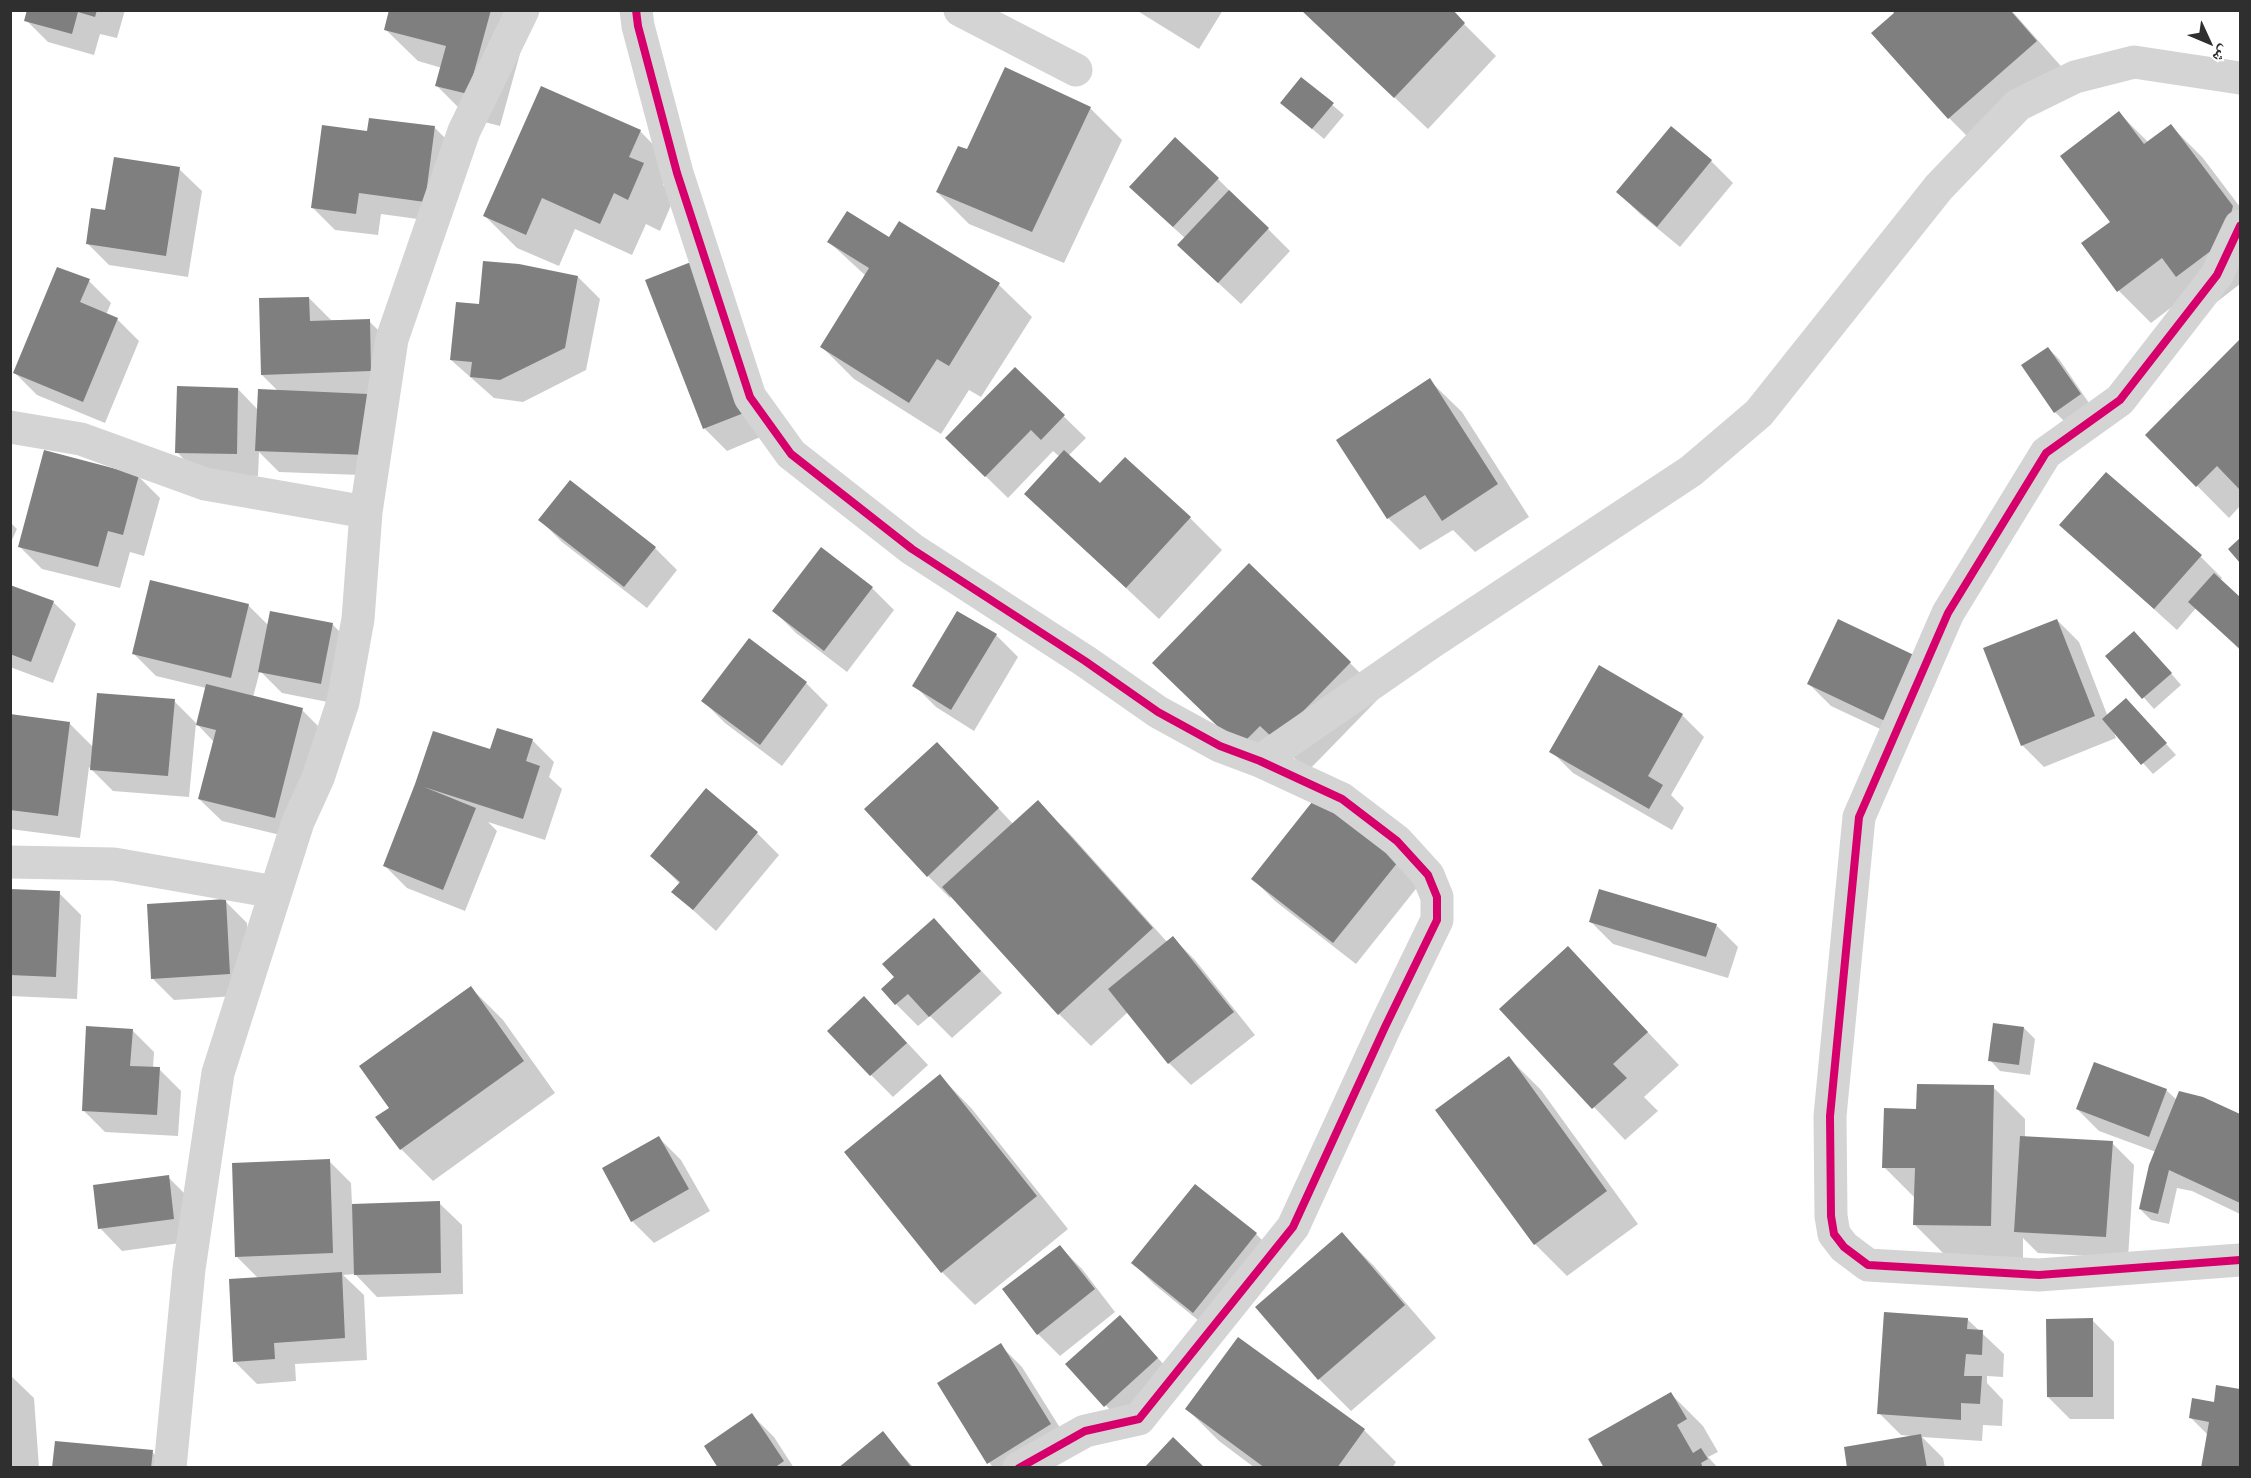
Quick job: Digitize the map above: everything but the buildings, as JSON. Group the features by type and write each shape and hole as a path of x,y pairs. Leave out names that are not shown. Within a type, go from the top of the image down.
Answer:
{"street":[{"path":"170,1467 189,1269 218,1073 298,822 318,778 343,702 358,619 366,512 392,339 464,131 523,10"},
{"path":"636,10 638,26 677,173 750,397 791,454 912,549 1085,661 1158,712 1220,746 1260,761 1342,800 1397,842 1428,875 1437,897 1437,920 1293,1227 1139,1419 1085,1431 1019,1467"},
{"path":"960,10 1076,70"},
{"path":"1260,761 1428,644 1691,471 1734,435 1759,412 1939,187 2018,105 2075,77 2134,62 2241,78"},
{"path":"2241,226 2217,275 2120,400 2046,453 1948,613 1859,817 1830,1116 1831,1216 1834,1234 1844,1247 1868,1265 2039,1275 2241,1260"},
{"path":"10,427 81,439 205,484 366,512"},
{"path":"10,862 114,864 275,892"}],"cycle path":[{"path":"636,10 638,26 677,173 750,397 791,454 912,549 1085,661 1158,712 1220,746 1260,761 1342,799 1397,841 1428,875 1437,897 1437,920 1293,1227 1139,1419 1085,1431 1019,1468"},
{"path":"2240,226 2217,275 2120,400 2046,453 1948,613 1859,817 1830,1116 1831,1216 1834,1234 1844,1247 1868,1265 2039,1275 2240,1260"}]}
